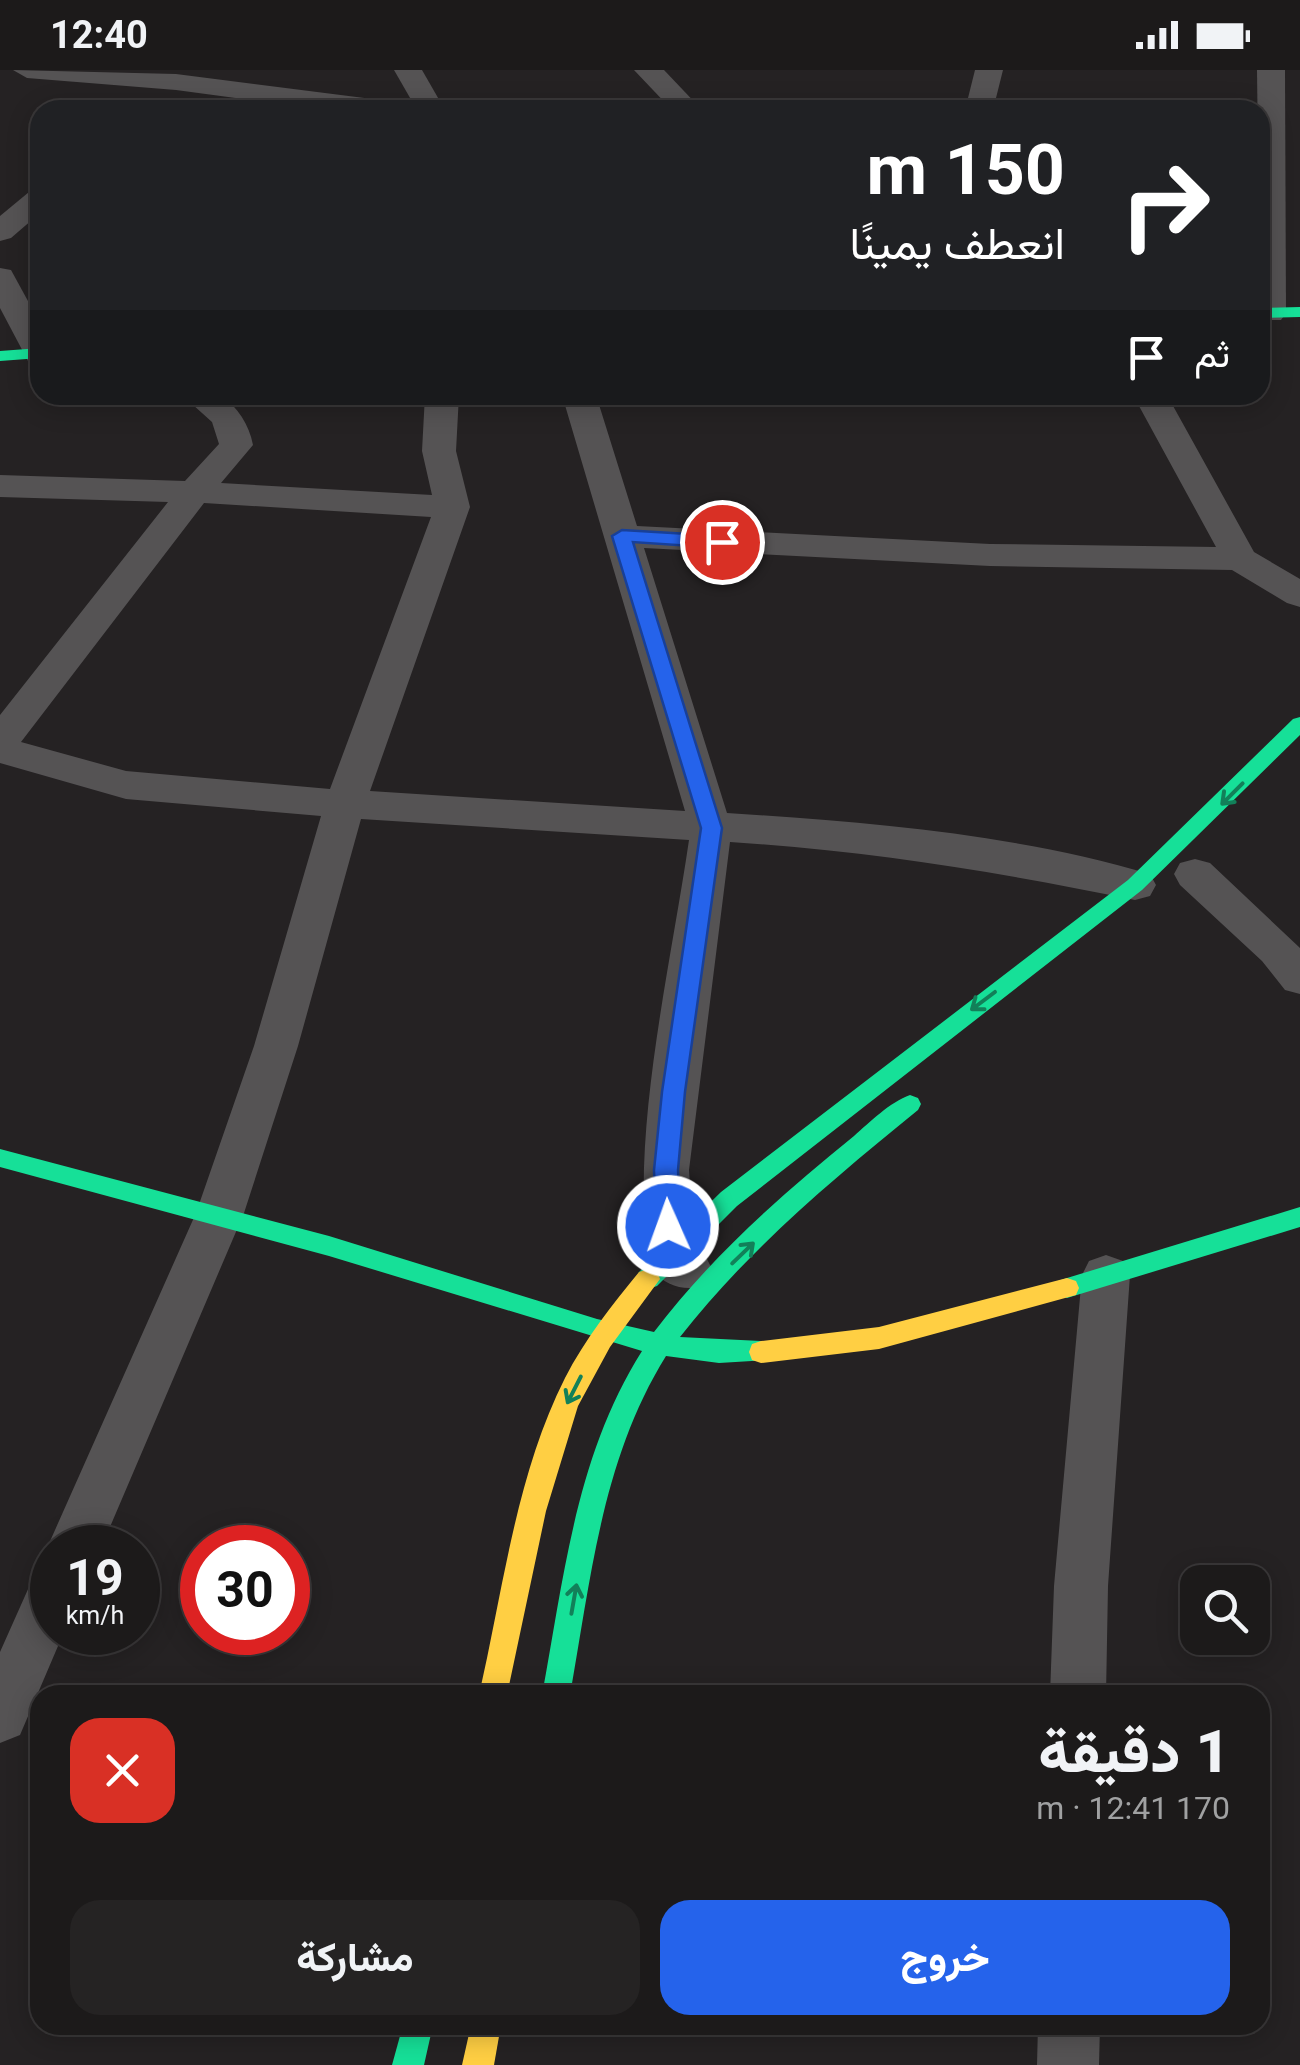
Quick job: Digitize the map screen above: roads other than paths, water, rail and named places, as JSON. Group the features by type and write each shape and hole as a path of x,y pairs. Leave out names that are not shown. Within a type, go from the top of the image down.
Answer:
{"main road":[{"path":"0,356 30,354"},
{"path":"496,1685 548,1458 566,1404 607,1329 670,1254 729,1199 1135,884 1224,802 1300,724"},
{"path":"558,1685 609,1444 628,1398 659,1346 708,1287 854,1148 932,1086"},
{"path":"0,1158 220,1213 659,1346 736,1353 848,1345 1300,1217"},
{"path":"408,2065 416,2035"},
{"path":"478,2065 484,2035"}],"street":[{"path":"27,70 184,76 285,100"},
{"path":"408,70 425,100"},
{"path":"648,70 678,100"},
{"path":"982,100 989,70"},
{"path":"1270,119 1271,70"},
{"path":"156,100 184,76"},
{"path":"1270,168 1300,172"},
{"path":"1270,186 1277,313"},
{"path":"0,232 30,206"},
{"path":"0,276 30,334"},
{"path":"0,742 194,492 236,445 234,429 213,405"},
{"path":"84,1525 220,1213 276,1046 344,804 452,507 439,450 441,405"},
{"path":"582,405 712,828 666,1170 670,1254 708,1287"},
{"path":"1155,405 1240,559"},
{"path":"0,486 194,492 452,507"},
{"path":"622,536 990,555 1240,559 1300,594"},
{"path":"0,750 126,785 344,804 849,835 999,857 1135,884"},
{"path":"1195,874 1277,950 1300,978"},
{"path":"1078,1685 1081,1586 1106,1275"},
{"path":"0,1716 30,1647"},
{"path":"1068,2035 1068,2065"}]}
